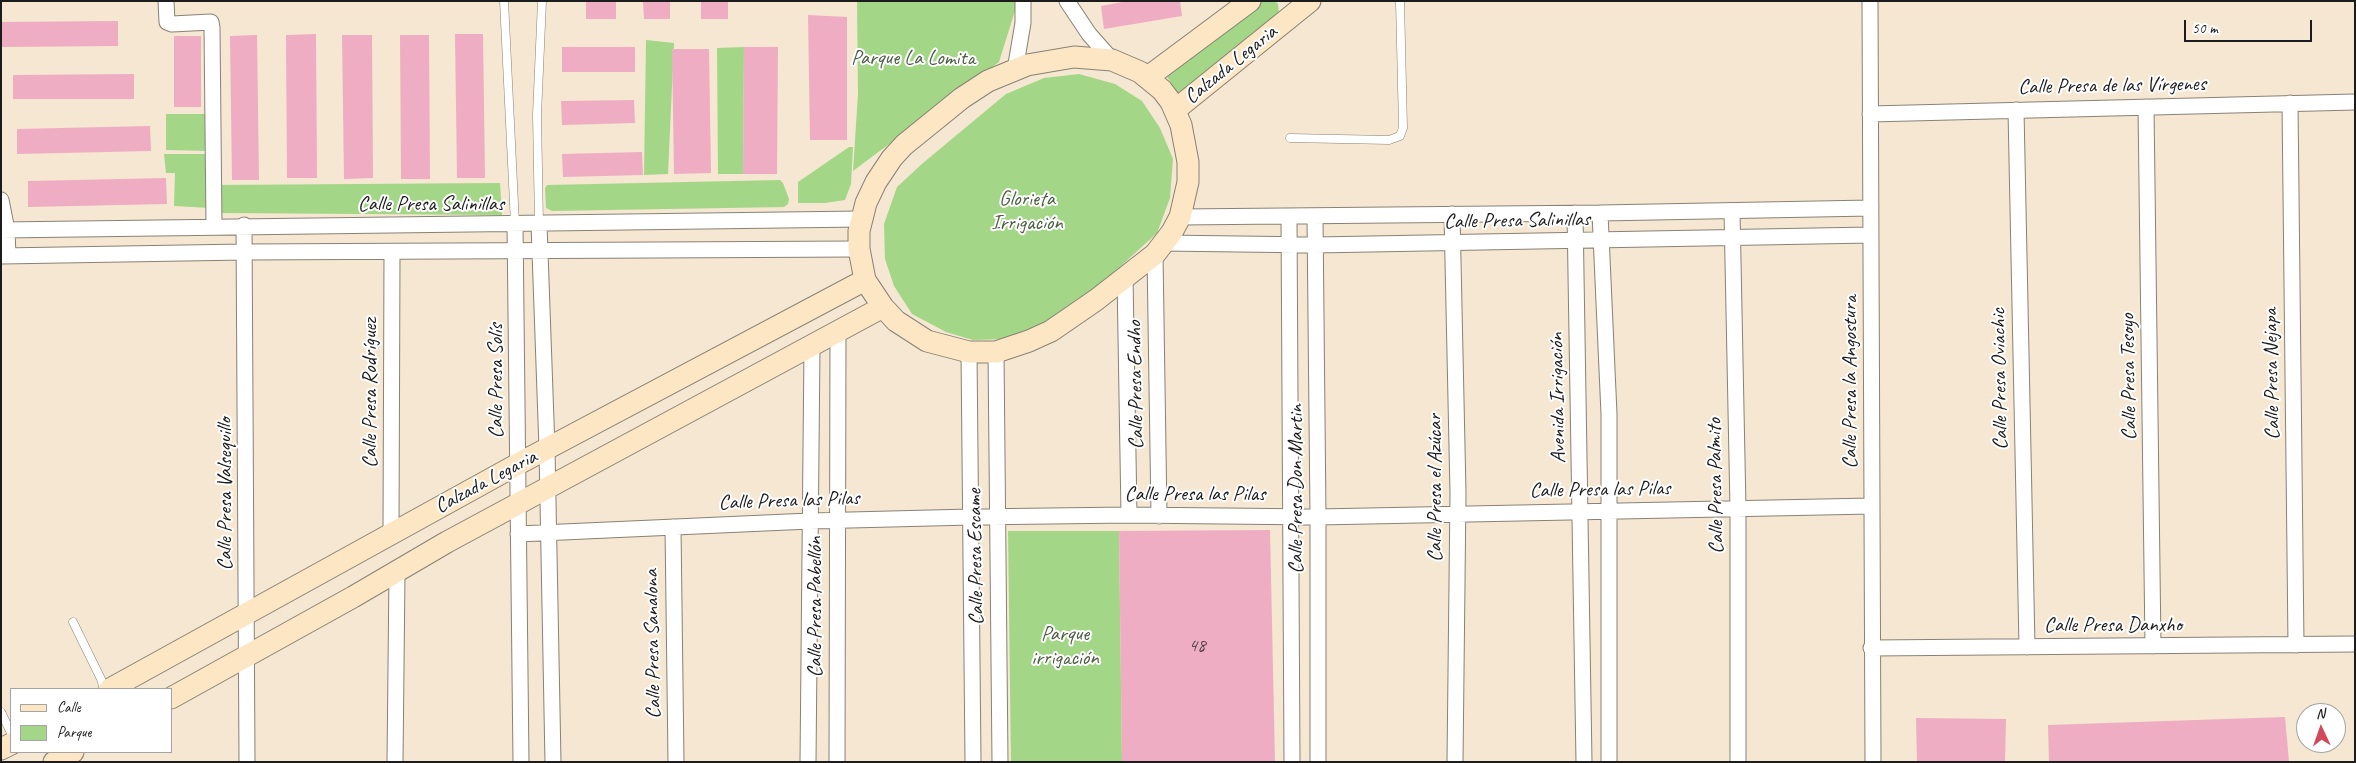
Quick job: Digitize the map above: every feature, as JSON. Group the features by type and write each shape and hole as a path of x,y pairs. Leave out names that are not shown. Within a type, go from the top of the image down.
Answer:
{"main road":[{"name":"Calzada Legaria","path":"1148,77 1250,1"},
{"name":"Calzada Legaria","path":"1175,110 1310,1"},
{"path":"1074,57 1112,60 1148,77 1162,90 1175,110 1186,142 1188,182 1180,217 1159,249 1126,278 1051,331 996,352 969,352 927,341 908,330 883,307 865,280 859,249 861,219 876,182 892,158 904,145 962,98 988,81 1015,70 1059,58 1074,57"},
{"name":"Calzada Legaria","path":"112,688 518,464 865,280"},
{"name":"Calzada Legaria","path":"172,697 247,655 397,581 548,487 883,307"},
{"path":"54,762 71,753"}],"street":[{"path":"166,1 167,22 172,24 211,22 214,226"},
{"path":"1015,70 1023,22 1024,1"},
{"path":"1067,1 1089,34 1112,60"},
{"name":"Calle Presa la Angostura","path":"1870,1 1871,648 1873,762"},
{"name":"Calle Presa de las Vírgenes","path":"1870,114 2355,102"},
{"name":"Calle Presa Nejapa","path":"2290,103 2296,645"},
{"name":"Calle Presa Tesoyo","path":"2146,107 2153,646"},
{"name":"Calle Presa Oviachic","path":"2016,110 2027,646"},
{"path":"1,200 5,256 245,252 392,253 859,249"},
{"name":"Calle Presa Salinillas","path":"1180,217 1315,217 1871,208"},
{"name":"Calle Presa Palmito","path":"1732,211 1738,509 1738,762"},
{"name":"Avenida Irrigación","path":"1575,213 1584,762"},
{"path":"1600,213 1609,414 1609,762"},
{"name":"Calle Presa el Azúcar","path":"1452,214 1458,515 1455,762"},
{"name":"Calle Presa Don Martin","path":"1289,217 1292,762"},
{"name":"Calle Presa Don Martin","path":"1315,217 1318,762"},
{"name":"Calle Presa Salinillas","path":"4,230 244,225 539,224 861,219"},
{"name":"Calle Presa Solís","path":"516,224 521,762"},
{"path":"539,224 548,487 553,762"},
{"name":"Calle Presa Valsequillo","path":"244,225 247,762"},
{"name":"Calle Presa Salinillas","path":"1159,249 1288,244 1601,241 1871,235"},
{"name":"Calle Presa Endho","path":"1159,249 1160,516"},
{"name":"Calle Presa Rodríguez","path":"391,533 392,253"},
{"name":"Calle Presa Endho","path":"1126,278 1128,515"},
{"name":"Calle Presa Pabellón","path":"836,762 838,332"},
{"name":"Calle Presa Pabellón","path":"808,762 812,346"},
{"name":"Calle Presa Escame","path":"969,352 973,762"},
{"name":"Calle Presa Escame","path":"996,352 996,517 1000,762"},
{"name":"Calle Presa las Pilas","path":"518,534 810,521 971,517 1128,515 1318,517 1872,506"},
{"name":"Calle Presa Sanalona","path":"673,527 676,762"},
{"path":"395,762 397,581"},
{"name":"Calle Presa Danxho","path":"1871,648 2355,644"}],"lane":[{"name":"Calle Presa Solís","path":"504,1 516,224"},
{"path":"539,224 537,115 542,1"},
{"path":"1290,138 1389,140 1400,136 1403,128 1400,1"},
{"path":"73,622 104,688"},
{"path":"1,712 10,731"}],"green space":[{"name":"Parque La Lomita","path":"1018,1 999,62 853,171 858,94 857,2"},
{"path":"1254,1 1275,1 1278,4 1279,14 1180,96 1163,71"},
{"path":"646,40 674,43 668,174 644,175"},
{"path":"744,47 743,174 718,174 717,48"},
{"name":"Glorieta Irrigación","path":"1079,74 1115,84 1142,101 1160,128 1173,159 1170,198 1157,233 1088,296 1035,330 1007,339 973,340 946,332 912,314 894,286 885,259 884,224 897,187 1006,94 1044,78"},
{"path":"166,114 210,114 208,151 166,150"},
{"path":"849,147 853,147 851,184 845,200 825,203 798,203 798,182"},
{"path":"164,154 210,154 210,208 174,206 175,173 166,173"},
{"path":"780,180 789,199 788,204 784,207 552,211 546,208 545,188 547,185"},
{"path":"500,183 502,215 220,213 216,185"},
{"name":"Parque irrigación","path":"1008,531 1119,531 1122,762 1011,762"}],"building":[{"path":"586,1 616,1 616,19 586,19"},
{"path":"643,1 670,1 670,19 644,19"},
{"path":"701,1 728,1 728,19 701,19"},
{"path":"1128,1 1180,1 1182,16 1104,29 1101,6"},
{"path":"808,15 847,17 847,140 810,140"},
{"path":"118,21 118,46 1,47 1,22"},
{"path":"316,34 317,178 287,178 286,35"},
{"path":"455,34 483,34 485,178 457,178"},
{"path":"257,35 259,180 232,180 230,36"},
{"path":"342,35 372,35 373,178 344,179"},
{"path":"400,35 429,35 430,179 401,179"},
{"path":"174,36 201,36 201,107 174,107"},
{"path":"562,47 635,47 635,72 562,72"},
{"path":"744,47 778,47 777,174 743,174"},
{"path":"672,49 709,49 711,173 674,174"},
{"path":"134,74 134,99 13,99 13,75"},
{"path":"634,100 635,123 562,125 561,101"},
{"path":"150,126 151,151 17,154 17,129"},
{"path":"642,152 643,175 563,177 562,154"},
{"path":"166,178 167,204 28,207 28,181"},
{"path":"1270,530 1275,762 1122,762 1119,531"},
{"path":"2285,717 2289,762 2049,762 2048,725"},
{"path":"1916,718 2006,719 2005,762 1917,762"}]}
